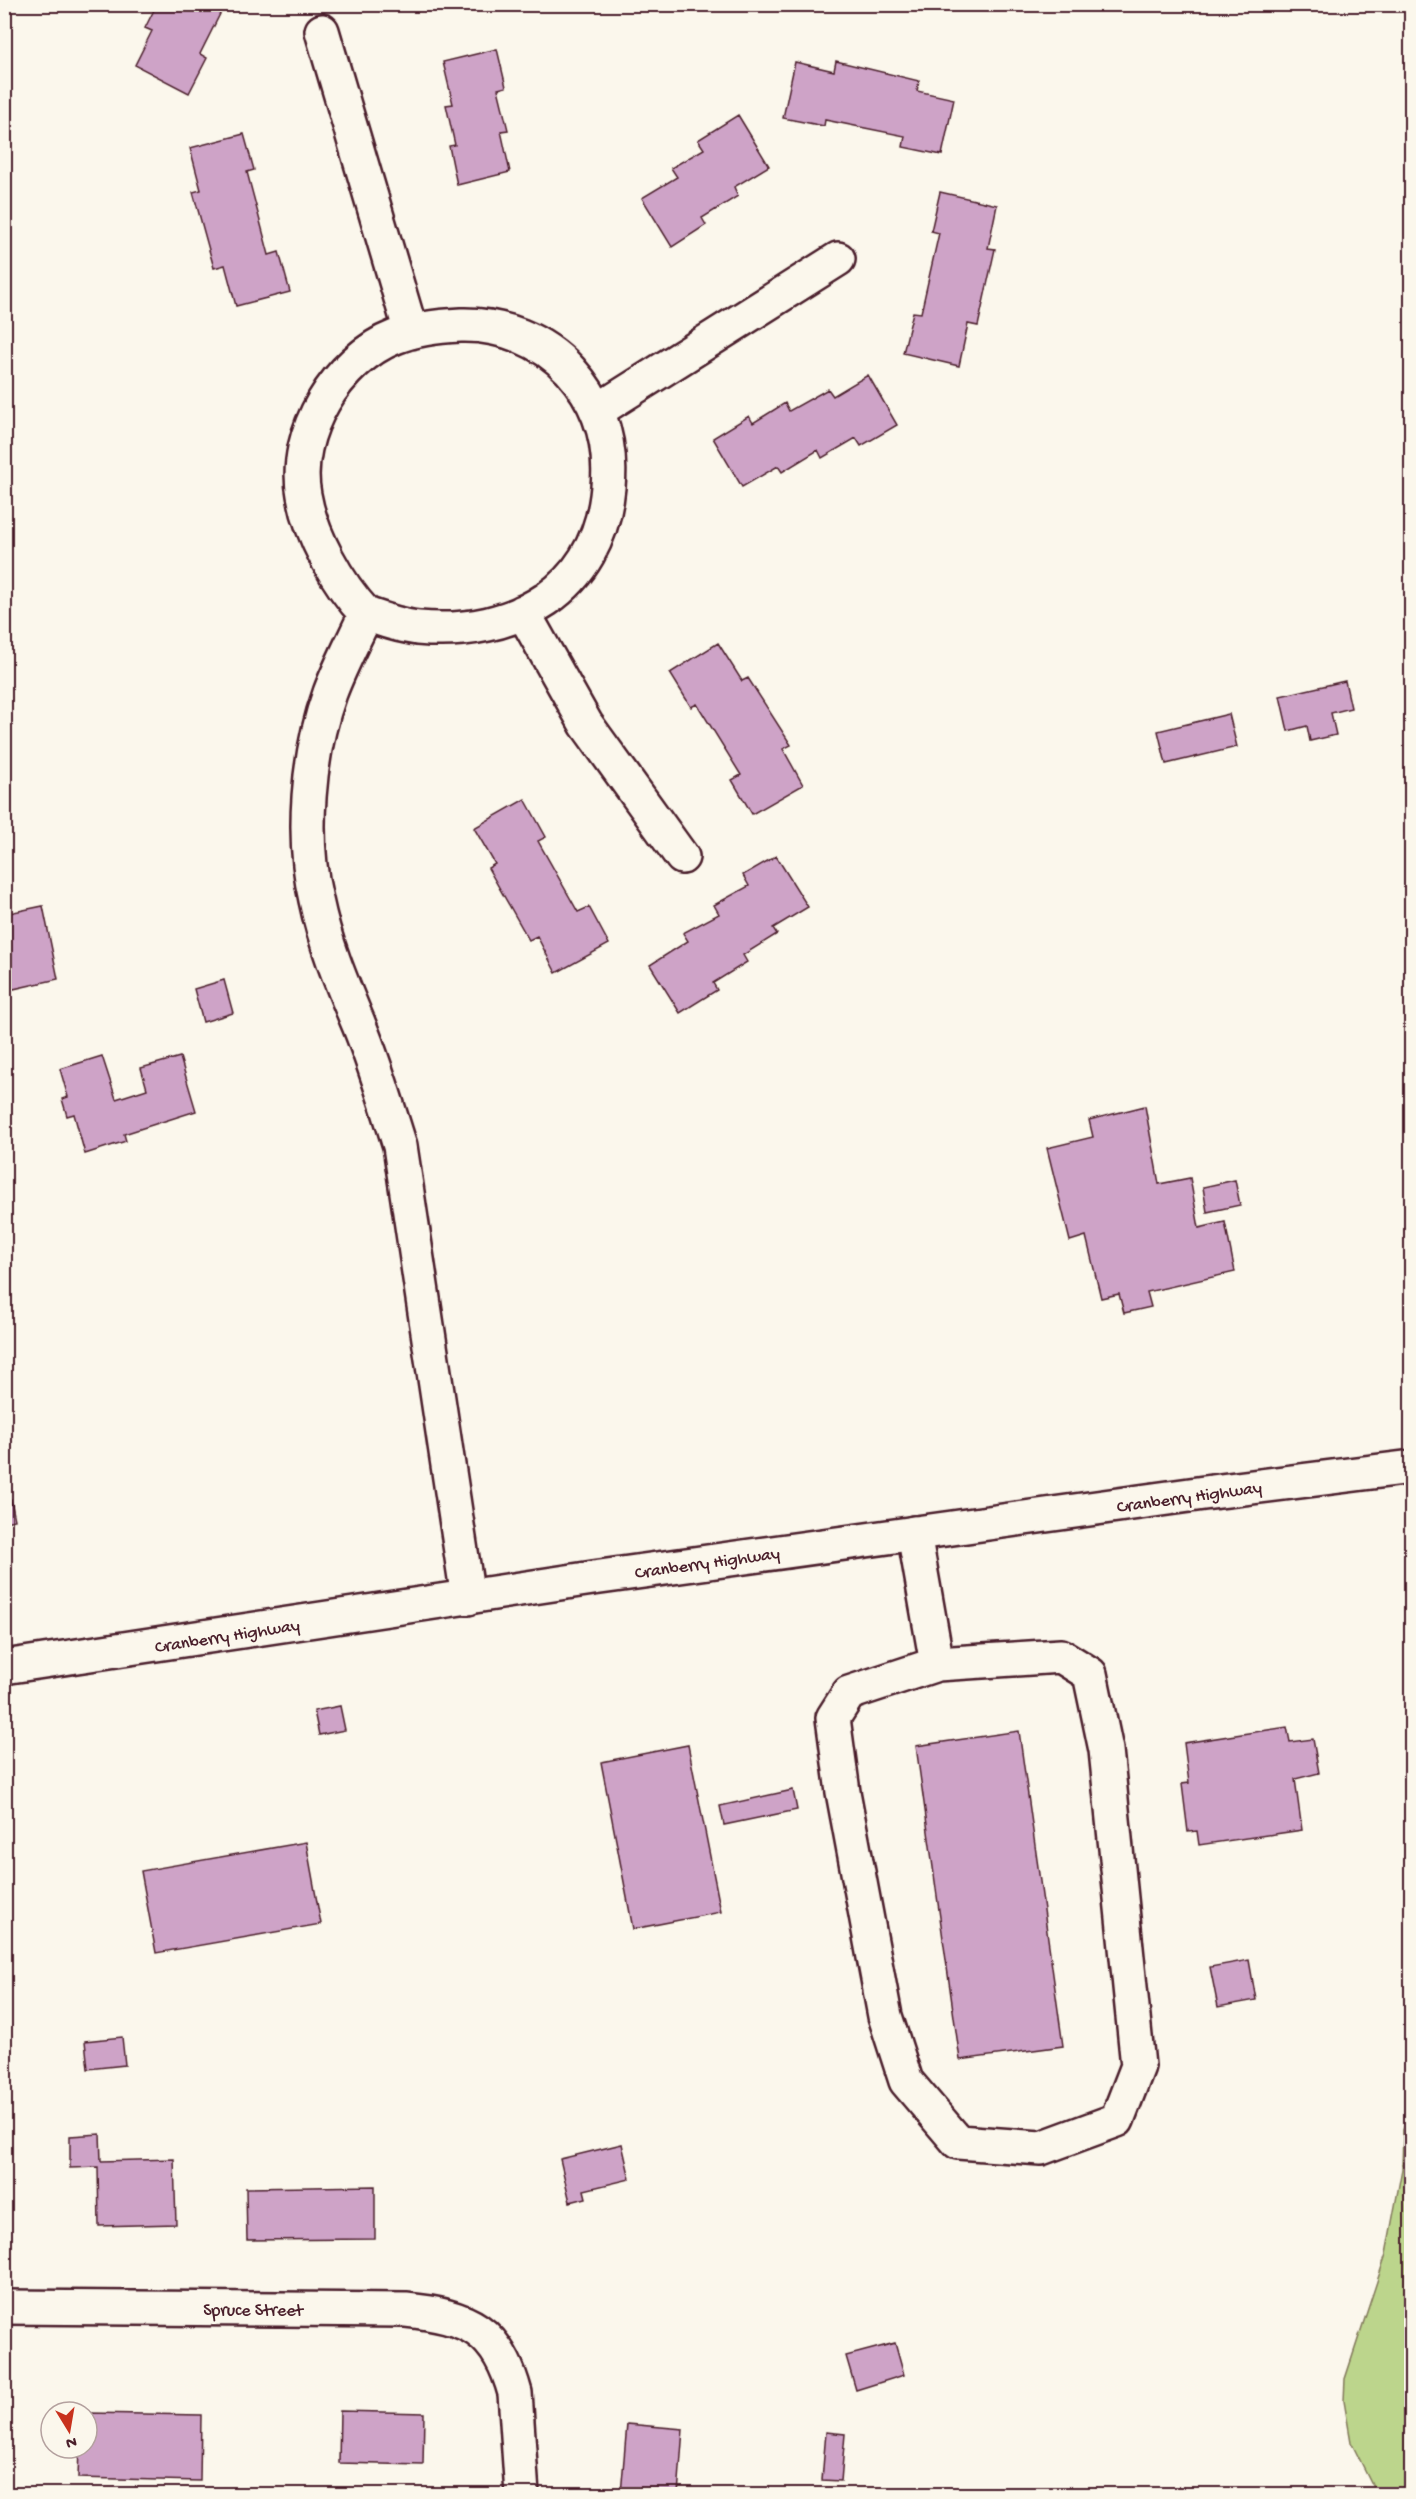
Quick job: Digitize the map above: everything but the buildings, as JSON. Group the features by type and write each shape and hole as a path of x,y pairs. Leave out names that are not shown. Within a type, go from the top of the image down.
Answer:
{"main road":[{"path":"322,31 411,332"},
{"path":"597,411 838,259"},
{"path":"451,325 496,327 534,342 565,365 578,379 597,411 608,447 610,469 608,491 597,536 575,576 556,594 523,612 492,623 438,629 398,625 366,614 349,596 329,561 303,495 304,456 315,417 338,381 351,367 379,345 411,332 451,325"},
{"path":"523,612 586,724 682,858"},
{"path":"366,614 330,693 316,742 310,790 309,843 315,899 337,974 363,1035 400,1146 468,1598"},
{"name":"Cranberry Highway","path":"4,1667 914,1533 1412,1467"},
{"path":"914,1533 937,1664"},
{"path":"1060,1656 1090,1674 1106,1750 1138,2066 1117,2120 1041,2148 958,2142 906,2081 885,2016 843,1792 833,1718 849,1693 937,1664 1060,1656"},
{"name":"Spruce Street","path":"4,2307 406,2310 443,2314 460,2319 492,2343 507,2366 515,2393 522,2494"}],"green space":[{"path":"1411,2108 1411,2494 1377,2494 1351,2442 1344,2401 1345,2379 1386,2254 1402,2169 1403,2130"}]}
